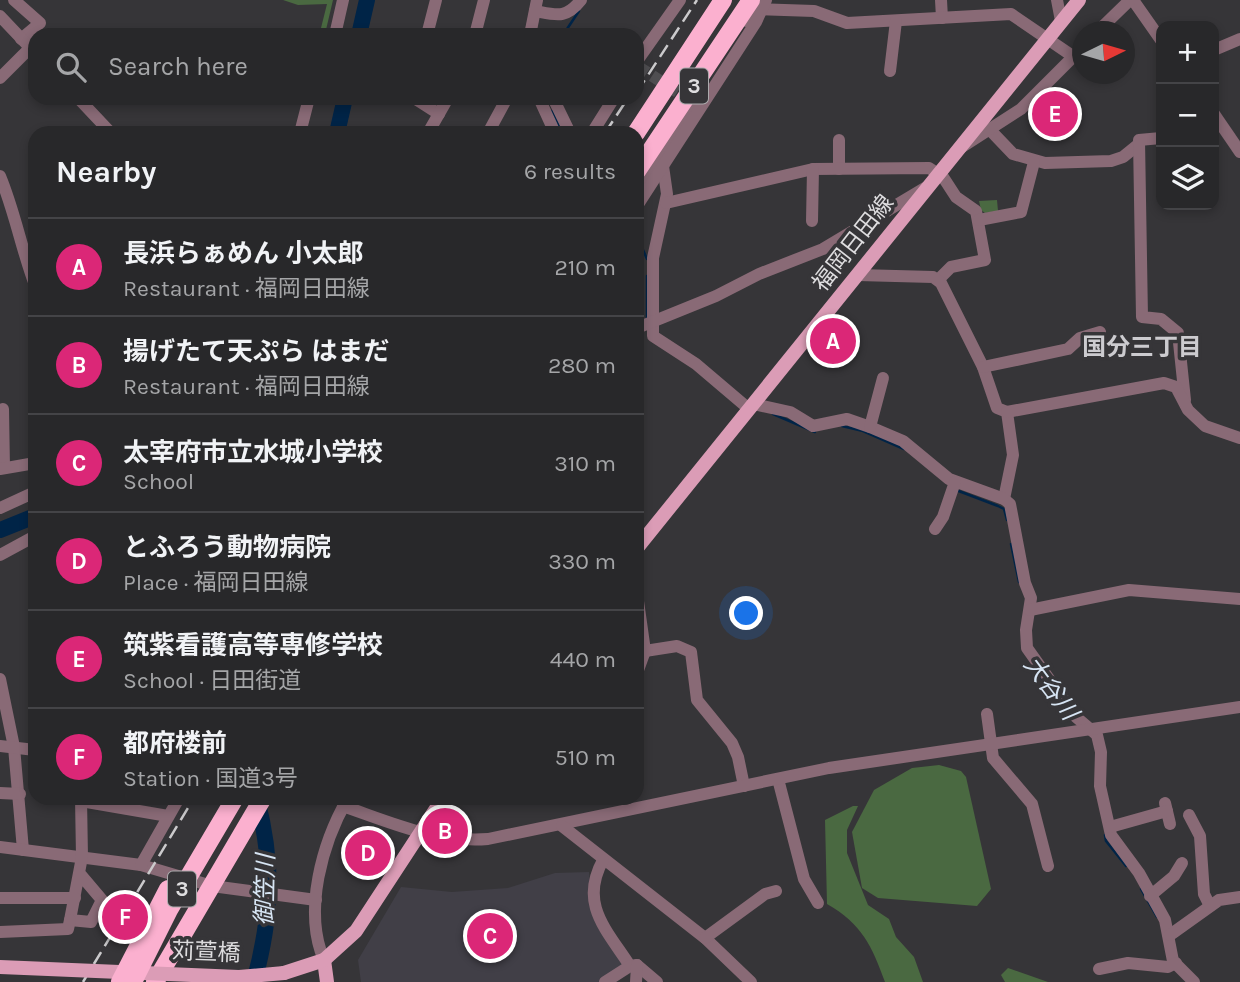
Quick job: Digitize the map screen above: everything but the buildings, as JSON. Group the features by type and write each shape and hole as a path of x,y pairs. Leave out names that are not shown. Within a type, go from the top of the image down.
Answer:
{"highway":[{"name":"3","path":"644,104 711,0"},
{"name":"3","path":"644,128 723,0"},
{"name":"3","path":"644,128 738,0"},
{"name":"3","path":"644,161 760,3"},
{"name":"3","path":"630,126 643,105"},
{"name":"3","path":"120,982 153,914 217,805"},
{"name":"3","path":"133,982 169,910 231,805"},
{"name":"3","path":"155,982 249,805"},
{"name":"3","path":"222,859 259,805"},
{"name":"3","path":"146,982 207,885"}],"main road":[{"name":"福岡日田線","path":"644,534 751,407 1079,0"},
{"path":"327,982 324,960 356,931 438,805"},
{"name":"苅萱橋","path":"0,967 228,976 284,972 324,960"}],"street":[{"path":"13,0 40,23 38,28"},
{"path":"337,28 343,0"},
{"path":"429,28 436,0"},
{"path":"477,28 484,0"},
{"path":"531,28 536,5 563,16 572,11 581,0"},
{"path":"644,51 680,0"},
{"path":"823,14 825,0"},
{"path":"942,0 943,18"},
{"path":"1057,0 1061,20"},
{"path":"1109,21 1131,0 1156,33"},
{"path":"760,3 814,11 847,23 1011,14 1072,49"},
{"path":"644,195 760,3"},
{"path":"644,178 760,3"},
{"path":"0,16 28,46"},
{"path":"890,71 896,21"},
{"path":"1219,48 1240,39"},
{"path":"0,78 28,48"},
{"path":"957,150 1021,110 1072,58"},
{"path":"85,105 104,126"},
{"path":"302,126 307,105"},
{"path":"425,105 439,114"},
{"path":"432,126 444,105"},
{"path":"492,126 503,105"},
{"path":"542,105 552,126"},
{"path":"556,105 567,126"},
{"path":"596,126 610,105"},
{"path":"991,131 1013,154 1034,162 1111,161 1123,158 1139,144 1139,140 1156,138"},
{"path":"1219,131 1236,137 1240,152"},
{"path":"839,140 839,169"},
{"path":"1139,144 1142,317 1161,319 1178,333 1188,410 1205,426 1240,438"},
{"path":"979,220 1021,212 1034,162"},
{"path":"663,166 666,203 653,258 653,336 696,364 751,407 788,412 813,426 847,419 870,427 903,441 955,482 1004,499 1013,513 1024,583 1030,592 1025,641 1030,656 1085,730 1100,743 1100,786 1115,843 1139,873 1170,935 1169,952 1194,982"},
{"path":"666,203 813,169 929,168 938,173 956,197 976,211 985,260 951,267 939,279 858,275"},
{"path":"813,169 813,221"},
{"path":"0,176 15,210 17,236 28,258"},
{"path":"644,326 716,296 758,274 823,249 925,188"},
{"path":"939,279 983,367 997,408 1007,412 1158,383 1176,387 1185,400"},
{"path":"983,367 1068,349 1080,338 1100,332"},
{"path":"870,427 883,378"},
{"path":"3,410 2,469 28,464"},
{"path":"1004,499 1013,455 1007,412"},
{"path":"935,528 943,517 955,482"},
{"path":"0,508 28,495"},
{"path":"0,555 28,542"},
{"path":"1030,610 1129,590 1240,599"},
{"path":"644,644 645,651 677,646 691,652 696,700 732,743 744,786"},
{"path":"0,679 14,747 23,850"},
{"path":"644,801 744,786 830,768 1240,707"},
{"path":"987,714 990,744 1000,769 1032,804 1048,866"},
{"path":"0,746 28,749"},
{"path":"778,779 804,879 818,903"},
{"path":"0,793 20,794"},
{"path":"0,932 68,929 82,857 81,805"},
{"path":"112,805 168,816"},
{"path":"141,865 175,805"},
{"path":"324,960 318,945 316,900 328,840 345,805"},
{"path":"353,805 418,832 446,840 472,840 562,825 624,805"},
{"path":"1110,827 1167,812"},
{"path":"1189,814 1199,835 1204,894 1210,906"},
{"path":"562,825 705,938 751,982"},
{"path":"0,848 141,865 207,885 252,894 316,900"},
{"path":"603,860 597,873 594,909 633,965 657,982"},
{"path":"1150,896 1174,876 1182,863"},
{"path":"70,920 91,922 102,900 80,874"},
{"path":"705,938 765,894 776,891"},
{"path":"1170,935 1219,900 1240,897"},
{"path":"0,898 75,898"},
{"path":"1099,968 1128,963 1168,967 1176,963"},
{"path":"606,982 633,965"},
{"path":"633,965 636,982"}],"shaded area":[{"path":"589,872 593,912 625,965 602,982 361,982 358,960 401,887 452,892 508,888 555,873"}],"green space":[{"path":"283,0 333,0 326,28 321,28 327,4 298,5"},
{"path":"997,200 998,211 985,213 981,210 979,201"},
{"path":"939,765 961,771 966,777 991,889 977,906 878,898 862,888 852,832 874,790 912,768"},
{"path":"858,806 847,830 847,853 868,905 889,919 896,937 914,957 923,982 885,982 864,937 849,920 827,904 825,820"},
{"path":"1008,968 1048,982 1005,982 1001,975"}],"waterway":[{"name":"御笠川","path":"361,28 367,0"},
{"name":"大谷川","path":"568,28 579,11"},
{"name":"御笠川","path":"339,126 343,105"},
{"name":"大谷川","path":"552,111 559,126"},
{"name":"大谷川","path":"644,252 647,259"},
{"name":"大谷川","path":"647,276 647,319"},
{"name":"大谷川","path":"773,414 815,432"},
{"name":"大谷川","path":"842,426 863,431 904,449"},
{"name":"大谷川","path":"956,490 1004,509 1007,520"},
{"path":"0,530 28,519"},
{"name":"大谷川","path":"1011,544 1019,582"},
{"name":"大谷川","path":"1041,677 1051,691"},
{"name":"御笠川","path":"254,982 264,935 269,890 266,846 258,805"},
{"name":"大谷川","path":"1105,835 1106,841 1126,866"},
{"name":"大谷川","path":"1141,889 1157,917"}],"tunnel":[{"path":"644,70 693,102"}],"railway":[{"path":"644,81 697,0"},
{"path":"610,126 623,105"},
{"path":"83,982 190,805"}],"place":[{"name":"筑紫看護高等専修学校","path":"1055,114"},
{"name":"長浜らぁめん 小太郎","path":"833,341"},
{"name":"揚げたて天ぷら はまだ","path":"445,831"},
{"name":"とふろう動物病院","path":"368,853"},
{"name":"都府楼前","path":"125,917"},
{"name":"太宰府市立水城小学校","path":"490,936"}],"district":[{"name":"国分三丁目","path":"1142,347"}]}
